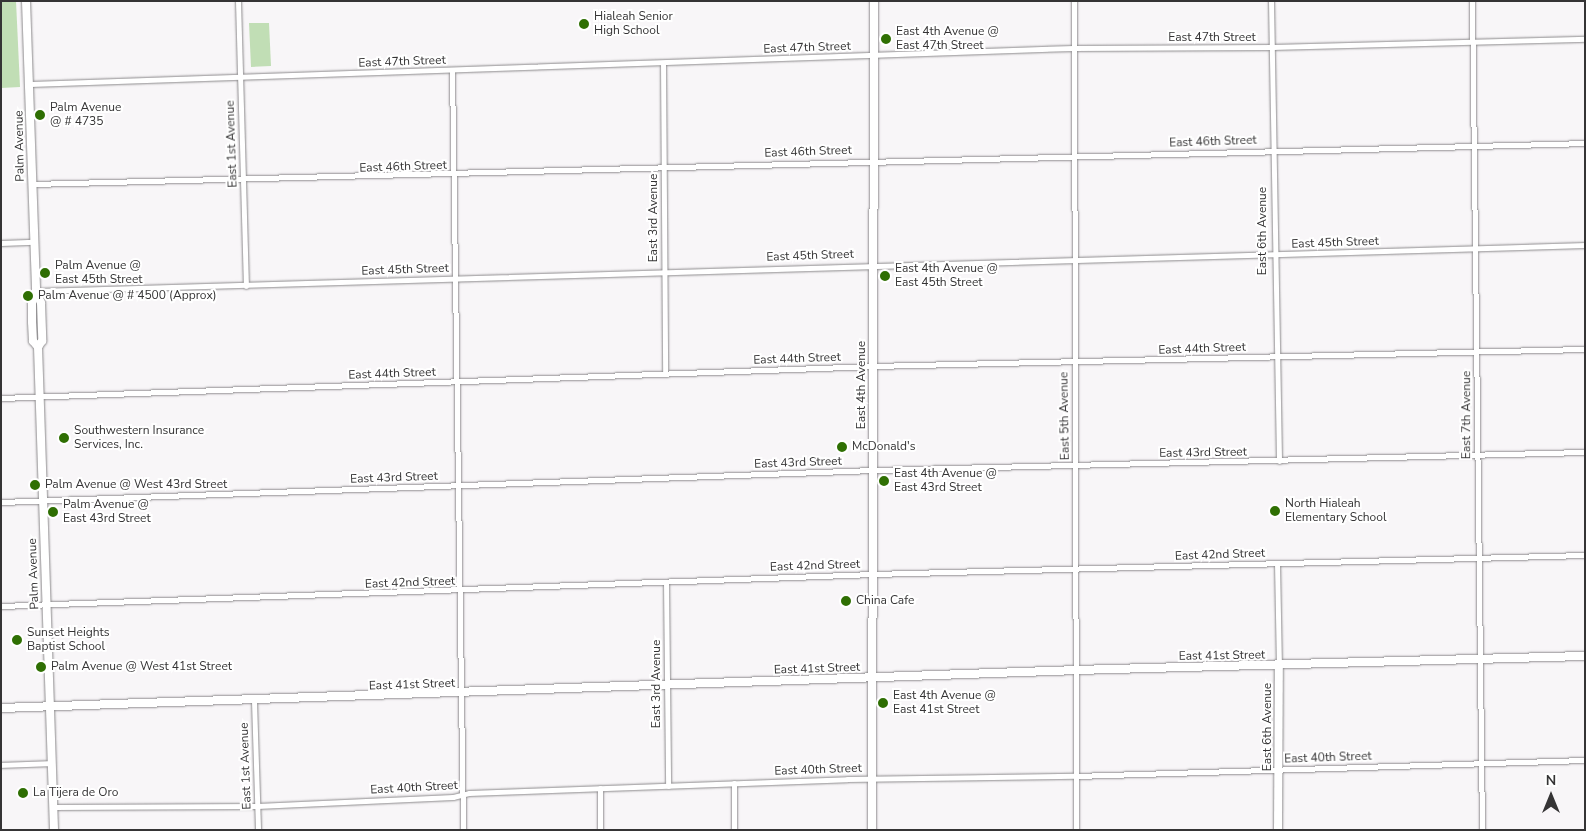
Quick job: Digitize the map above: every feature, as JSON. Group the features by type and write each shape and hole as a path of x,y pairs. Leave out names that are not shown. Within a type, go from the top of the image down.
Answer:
{"street":[{"name":"Palm Avenue","path":"26,1 36,291 41,303 42,341 38,347 54,830"},
{"name":"East 1st Avenue","path":"238,1 246,286"},
{"name":"East 4th Avenue","path":"872,830 874,1"},
{"name":"East 5th Avenue","path":"1074,1 1076,830"},
{"name":"East 6th Avenue","path":"1271,1 1274,47 1275,357 1279,461"},
{"name":"East 7th Avenue","path":"1472,1 1471,145 1476,247 1482,830"},
{"name":"East 47th Street","path":"30,84 1073,48 1274,47 1585,40"},
{"name":"East 3rd Avenue","path":"663,63 665,374"},
{"path":"452,70 463,830"},
{"name":"East 46th Street","path":"32,184 244,181 874,160 1585,143"},
{"path":"1,243 34,242"},
{"name":"East 45th Street","path":"36,291 246,286 873,264 1274,255 1476,247 1585,245"},
{"name":"East 44th Street","path":"1,398 873,366 1074,363 1585,349"},
{"name":"East 43rd Street","path":"1,502 873,470 1585,452"},
{"name":"East 42nd Street","path":"1,606 459,592 873,574 1585,555"},
{"name":"East 6th Avenue","path":"1277,563 1279,666 1278,830"},
{"name":"East 3rd Avenue","path":"666,582 668,786"},
{"name":"East 41st Street","path":"1,708 460,694 1076,670 1279,666 1480,657 1585,656"},
{"name":"East 1st Avenue","path":"254,701 258,830"},
{"name":"East 40th Street","path":"53,807 258,806 734,783 1076,776 1585,760"},
{"path":"1,765 52,763"},
{"path":"734,783 734,830"},
{"path":"600,788 600,830"}],"green space":[{"path":"1,1 16,1 20,87 1,88"},
{"path":"249,23 269,23 271,66 251,67"}],"place":[{"name":"Hialeah Senior High School","path":"584,24"},
{"name":"East 4th Avenue @ East 47th Street","path":"886,39"},
{"name":"Palm Avenue @ # 4735","path":"40,115"},
{"name":"Palm Avenue @ East 45th Street","path":"45,273"},
{"name":"East 4th Avenue @ East 45th Street","path":"885,276"},
{"name":"Palm Avenue @ # 4500 (Approx)","path":"28,296"},
{"name":"Southwestern Insurance Services, Inc.","path":"64,438"},
{"name":"McDonald's","path":"842,447"},
{"name":"East 4th Avenue @ East 43rd Street","path":"884,481"},
{"name":"Palm Avenue @ West 43rd Street","path":"35,485"},
{"name":"North Hialeah Elementary School","path":"1275,511"},
{"name":"Palm Avenue @ East 43rd Street","path":"53,512"},
{"name":"China Cafe","path":"846,601"},
{"name":"Sunset Heights Baptist School","path":"17,640"},
{"name":"Palm Avenue @ West 41st Street","path":"41,667"},
{"name":"East 4th Avenue @ East 41st Street","path":"883,703"},
{"name":"La Tijera de Oro","path":"23,793"}]}
